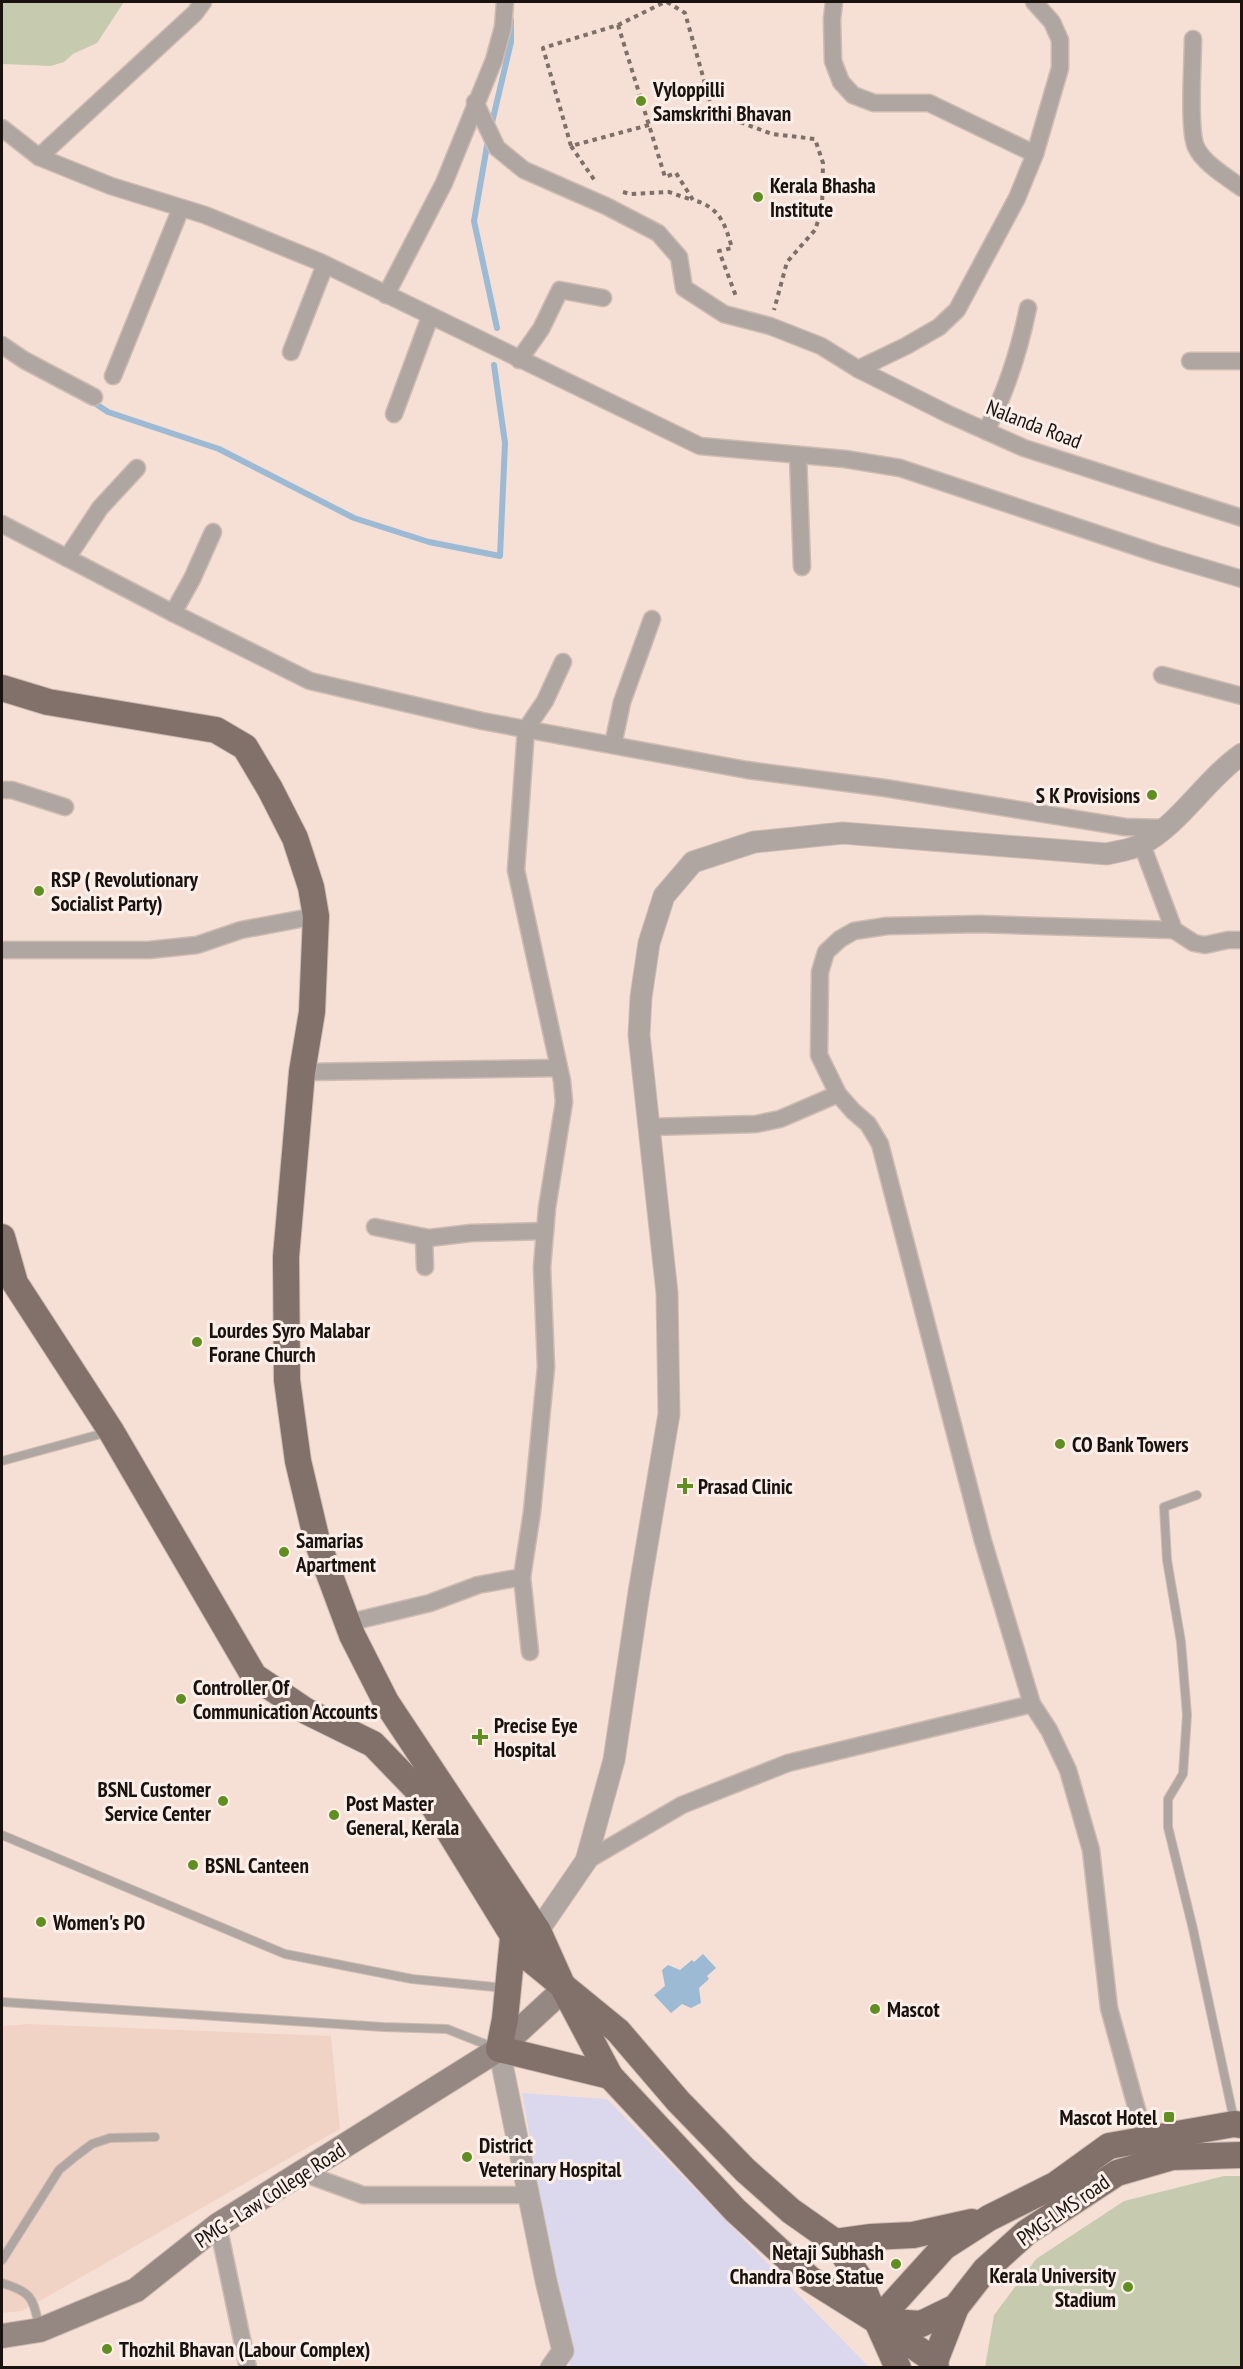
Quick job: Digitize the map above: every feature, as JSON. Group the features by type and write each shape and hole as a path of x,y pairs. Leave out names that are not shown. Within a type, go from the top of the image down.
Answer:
{"main road":[{"path":"2,688 48,702 216,730 244,747 295,838 311,887 316,916 312,1012 302,1072 286,1257 288,1380 298,1461 317,1541 348,1623 386,1702 522,1937 525,1955 618,2031 678,2101 745,2170 791,2211 835,2242 858,2276 898,2367"},
{"path":"2,1236 8,1285 111,1431 254,1676 306,1711 373,1744 434,1807 522,1937 508,1988 499,2049 610,2076"},
{"path":"564,1989 610,2076 735,2210 810,2279 877,2321 935,2364 956,2307"},
{"name":"PMG - Law College Road","path":"2,2336 40,2330 136,2290 218,2225 499,2049 564,1989"},
{"name":"PMG-LMS road","path":"989,2218 1054,2185 1109,2146 1238,2124"},
{"name":"PMG-LMS road","path":"877,2321 921,2324 956,2307 985,2270 1027,2232 1117,2173 1172,2157 1242,2155"},
{"path":"835,2242 914,2235 989,2218"},
{"path":"877,2321 944,2247 989,2218"}],"street":[{"path":"39,157 195,13 203,2"},
{"path":"386,295 444,183 494,60 503,27 505,2"},
{"path":"834,2 833,61 842,82 853,95 874,103 929,103 1035,153"},
{"path":"858,369 939,327 957,310 1017,198 1035,153 1057,79 1060,40 1052,22 1034,2"},
{"path":"1193,39 1193,121 1196,147 1214,168 1242,188"},
{"name":"Nalanda Road","path":"475,102 497,148 524,170 606,206 658,233 679,257 684,288 724,314 770,326 821,346 858,369 1024,448 1242,518"},
{"path":"2,131 39,157 111,186 205,215 325,265 700,446 844,459 900,468 1158,554 1242,579"},
{"path":"113,376 181,208"},
{"path":"291,352 325,265"},
{"path":"519,360 541,329 560,290 603,298"},
{"path":"986,431 1000,403 1019,351 1028,308"},
{"path":"394,414 430,316"},
{"path":"2,345 24,360 94,397"},
{"path":"1190,361 1242,362"},
{"path":"798,455 802,567"},
{"path":"67,558 100,508 137,468"},
{"path":"2,524 173,614 310,681 526,729 747,770 885,788 1096,823 1125,827 1165,828"},
{"path":"173,614 213,532"},
{"path":"613,745 622,702 652,619"},
{"path":"530,1652 522,1577 532,1512 532,1489 546,1367 542,1267 545,1231 564,1102 516,870 526,729 545,701 563,662"},
{"path":"1162,675 1242,696"},
{"path":"586,1861 614,1760 669,1414 667,1293 639,1035 641,997 649,943 664,896 693,862 754,842 843,833 1107,854 1142,845 1165,828 1237,763"},
{"path":"2,790 12,790 65,807"},
{"path":"1142,845 1174,930"},
{"path":"2,950 159,949 197,945 241,930 316,916"},
{"path":"1145,2139 1109,2008 1091,1850 1068,1770 1049,1730 1032,1704 983,1541 880,1144 868,1124 838,1094 819,1055 820,972 826,952 840,939 854,931 887,926 979,924 1174,930 1194,943 1205,945 1228,940 1242,940"},
{"path":"302,1072 558,1068"},
{"path":"649,1127 756,1124 780,1119 838,1094"},
{"path":"375,1227 424,1237 545,1231"},
{"path":"424,1237 424,1267"},
{"path":"348,1623 430,1603 478,1585 522,1577"},
{"path":"522,1937 586,1861 682,1805 788,1763 1032,1704"},
{"path":"499,2049 546,2281 563,2351 551,2367"},
{"path":"303,2173 363,2195 530,2195"},
{"path":"218,2225 248,2367"}],"lane":[{"path":"2,1461 111,1431"},
{"path":"1197,1495 1164,1507 1167,1560 1181,1642 1186,1715 1183,1774 1168,1799 1168,1827 1238,2124"},
{"path":"2,1835 285,1953 412,1978 508,1988"},
{"path":"2,2002 383,2028 447,2029 499,2049"},
{"path":"2,2260 59,2170 76,2156 93,2144 110,2138 155,2137"},
{"path":"2,2283 24,2290 33,2301 40,2330"}],"path":[{"path":"599,187 571,146 543,48 618,25 666,2 685,13 713,112 772,134 815,139 823,163 822,209 814,230 787,262 770,326"},
{"path":"618,25 665,177 676,173 693,200"},
{"path":"571,146 649,125"},
{"path":"620,192 630,194 669,192 706,203 724,222 732,248 719,251 740,307"}],"shaded area":[{"path":"29,2024 331,2036 340,2129 22,2311 2,2313 2,2026"},
{"path":"522,2093 607,2099 869,2367 570,2367"}],"green space":[{"path":"2,2 124,2 97,43 73,54 64,62 51,66 2,64"},
{"name":"Kerala University Stadium","path":"1224,2176 1241,2176 1241,2367 985,2367 994,2315 1036,2259 1124,2201"}],"water":[{"path":"703,1954 716,1968 699,1988 701,2003 691,2008 682,2004 671,2013 654,1995 665,1986 662,1970 668,1965 680,1970"}],"waterway":[{"path":"491,127 511,42 511,20"},
{"path":"488,140 474,221 497,328"},
{"path":"90,400 108,412 219,449 354,518 429,542 500,556 505,443 494,365"}],"place":[{"name":"Vyloppilli Samskrithi Bhavan","path":"641,101"},
{"name":"Kerala Bhasha Institute","path":"758,197"},
{"name":"S K Provisions","path":"1152,795"},
{"name":"RSP ( Revolutionary Socialist Party)","path":"39,891"},
{"name":"Lourdes Syro Malabar Forane Church","path":"197,1342"},
{"name":"CO Bank Towers","path":"1060,1444"},
{"name":"Prasad Clinic","path":"685,1486"},
{"name":"Samarias Apartment","path":"284,1552"},
{"name":"Controller Of Communication Accounts","path":"181,1699"},
{"name":"Precise Eye Hospital","path":"480,1737"},
{"name":"BSNL Customer Service Center","path":"223,1801"},
{"name":"Post Master General, Kerala","path":"334,1815"},
{"name":"BSNL Canteen","path":"193,1865"},
{"name":"Women's PO","path":"41,1922"},
{"name":"Mascot","path":"875,2009"},
{"name":"Mascot Hotel","path":"1169,2117"},
{"name":"District Veterinary Hospital","path":"467,2157"},
{"name":"Netaji Subhash Chandra Bose Statue","path":"896,2264"},
{"name":"Kerala University Stadium","path":"1128,2287"},
{"name":"Thozhil Bhavan (Labour Complex)","path":"107,2349"}]}
